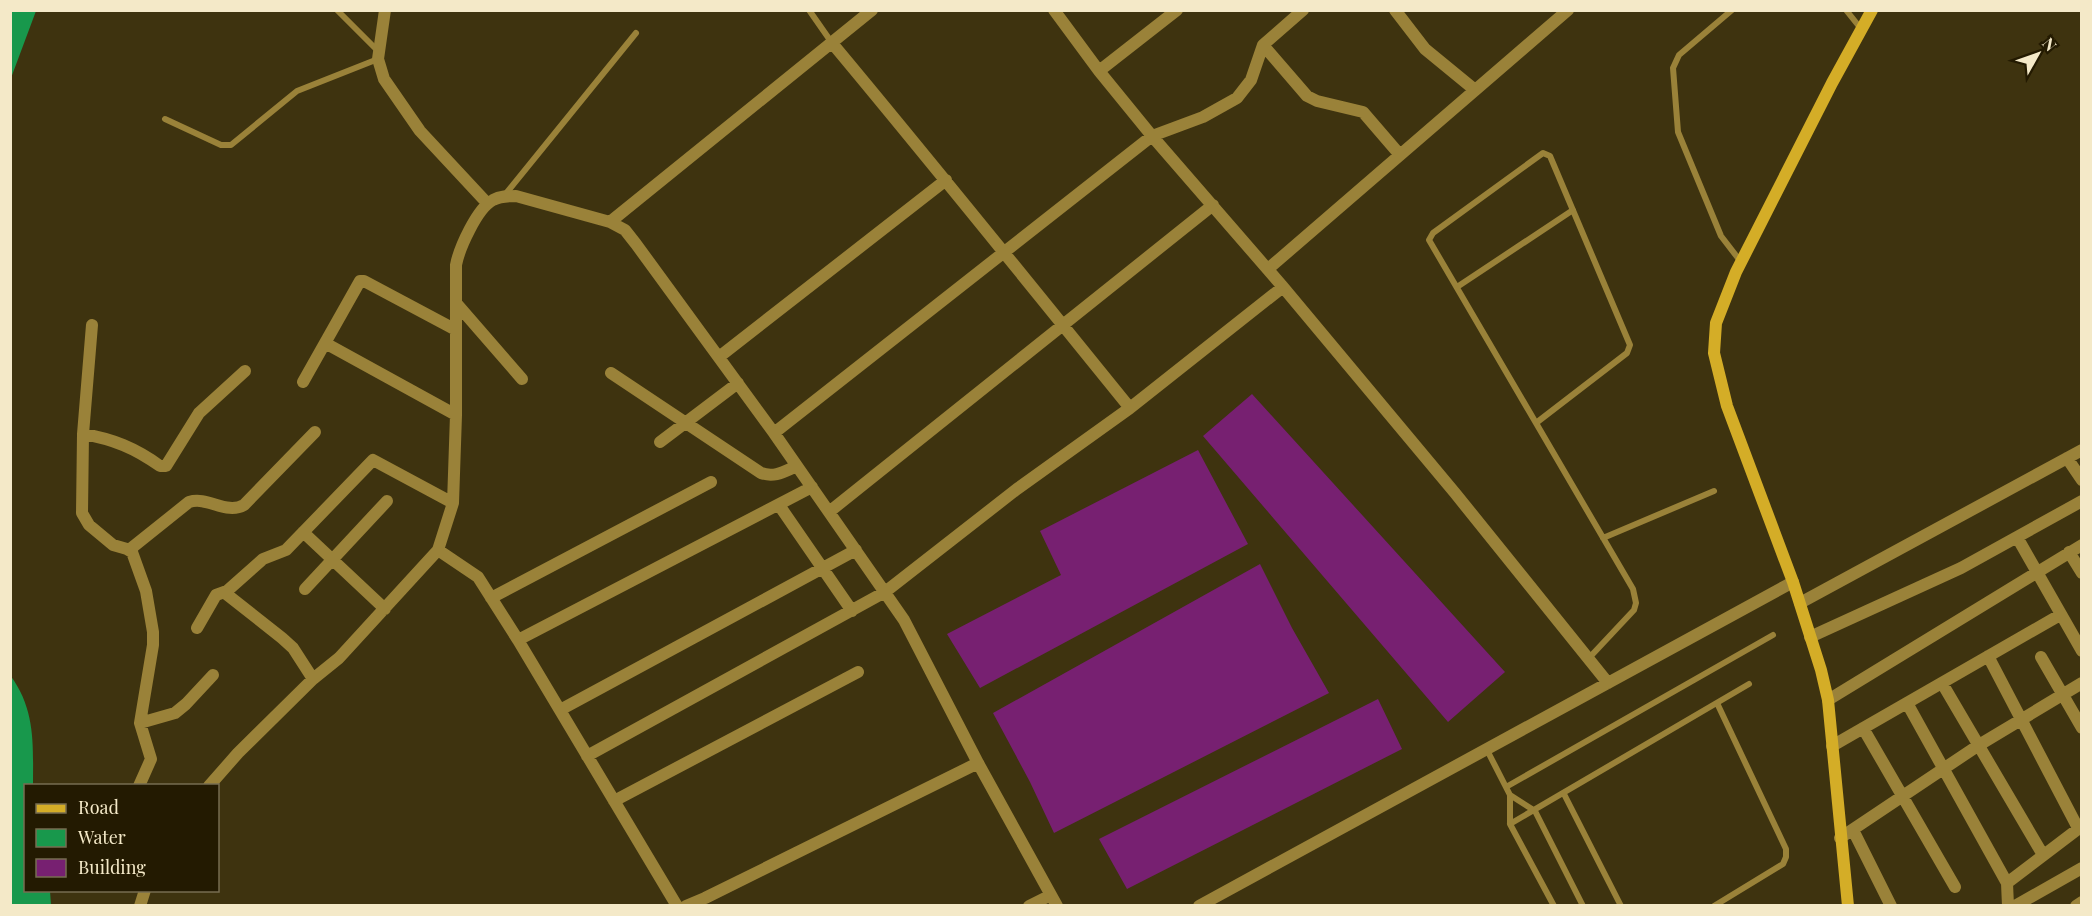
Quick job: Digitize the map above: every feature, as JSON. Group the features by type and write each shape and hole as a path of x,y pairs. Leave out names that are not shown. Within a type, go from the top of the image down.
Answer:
{"street":[{"path":"385,10 379,56 384,79 420,131 487,203"},
{"path":"610,222 872,10"},
{"path":"1054,10 1099,71 1152,136 1268,269 1608,683"},
{"path":"1099,71 1177,10"},
{"path":"774,433 1152,136 1203,117 1237,98 1251,80 1263,45 1303,10"},
{"path":"1395,10 1425,49 1475,90"},
{"path":"1268,269 1568,10"},
{"path":"1848,906 1827,699 1793,582 1727,406 1714,352 1716,323 1741,263 1832,83 1872,10"},
{"path":"832,43 1130,408"},
{"path":"1263,45 1307,96 1317,101 1363,112 1400,155"},
{"path":"719,357 946,180"},
{"path":"211,784 238,753 313,679 339,658 438,550 453,503 456,415 456,265 459,252 474,222 487,203 504,196 516,196 610,222 625,230 774,433 904,620 978,763 1054,900 1029,906"},
{"path":"829,512 1213,205"},
{"path":"303,382 360,281 364,281 456,330"},
{"path":"587,756 885,592 1017,489 1130,408 1283,287"},
{"path":"456,303 522,379"},
{"path":"92,324 83,434 83,517 113,545 129,550 135,557 146,591 153,632 152,656 140,723 151,759 140,784"},
{"path":"325,343 456,415"},
{"path":"83,434 128,445 160,466 166,466 199,413 245,371"},
{"path":"611,373 761,473 776,475 797,466"},
{"path":"660,442 738,384"},
{"path":"129,550 189,502 198,500 233,509 244,505 315,432"},
{"path":"1800,603 2082,450"},
{"path":"2067,458 2082,480"},
{"path":"196,628 214,597 225,593 263,559 286,550 373,460 453,503"},
{"path":"491,598 711,482"},
{"path":"518,640 813,488"},
{"path":"305,589 387,501"},
{"path":"1810,637 1961,568 2082,501"},
{"path":"779,505 852,611"},
{"path":"303,532 386,609"},
{"path":"2017,537 2082,651"},
{"path":"1827,699 2082,545"},
{"path":"438,550 478,577 677,906"},
{"path":"560,710 856,550"},
{"path":"2069,552 2082,573"},
{"path":"1199,906 1793,582"},
{"path":"225,593 293,648 313,679"},
{"path":"1832,746 2060,615"},
{"path":"1988,657 2080,827 2007,883"},
{"path":"2041,657 2082,729"},
{"path":"614,801 858,672"},
{"path":"140,723 175,713 213,675"},
{"path":"1942,682 2043,855"},
{"path":"1840,838 1942,768 2082,683"},
{"path":"1907,703 2007,883 2008,906"},
{"path":"1863,728 1955,887"},
{"path":"687,906 978,763"},
{"path":"1853,830 1892,906"},
{"path":"2015,906 2082,868"},
{"path":"2076,906 2082,902"}],"lane":[{"path":"165,119 221,145 231,145 297,91 379,56 337,10"},
{"path":"809,10 832,43"},
{"path":"1732,10 1678,55 1673,68 1678,132 1721,236 1741,263"},
{"path":"1846,10 1862,30"},
{"path":"504,196 636,33"},
{"path":"1536,423 1627,353 1630,345 1550,156 1543,153 1430,237 1430,244 1633,589 1636,603 1630,616 1589,658"},
{"path":"1457,287 1573,210"},
{"path":"1603,538 1714,491"},
{"path":"1506,787 1773,635"},
{"path":"1510,824 1749,684"},
{"path":"1714,906 1783,864 1786,857 1786,849 1717,703"},
{"path":"1487,750 1510,795 1510,824 1554,906"},
{"path":"1563,794 1621,906"},
{"path":"1510,795 1534,811 1583,906"}],"water":[{"path":"10,11 36,11 11,78"},
{"path":"10,675 25,701 33,742 33,784 24,784 24,892 50,892 51,905 11,905"}],"building":[{"path":"1252,394 1505,672 1448,722 1203,436"},
{"path":"1198,450 1248,544 980,688 947,634 1061,575 1040,531"},
{"path":"1260,564 1292,628 1329,693 1054,833 993,713"},
{"path":"1378,699 1402,749 1127,889 1099,839"}]}
